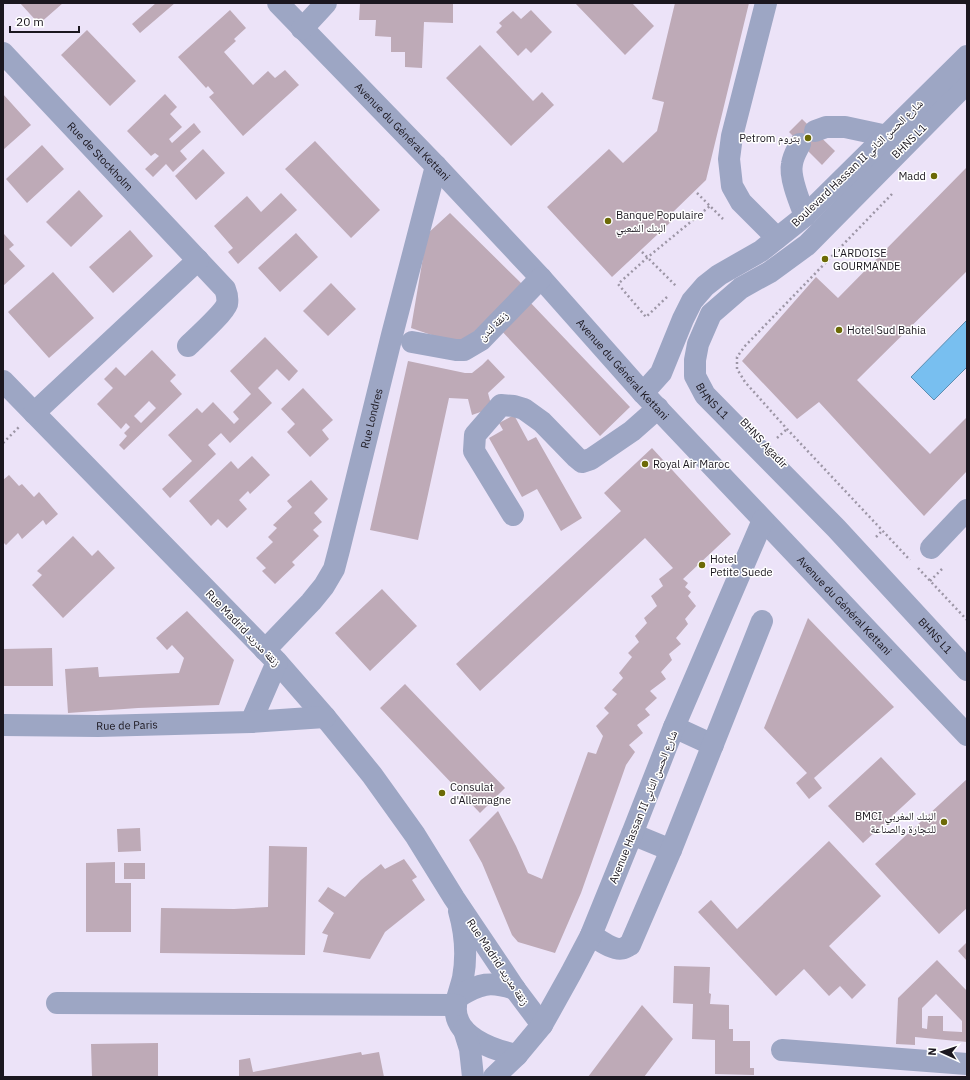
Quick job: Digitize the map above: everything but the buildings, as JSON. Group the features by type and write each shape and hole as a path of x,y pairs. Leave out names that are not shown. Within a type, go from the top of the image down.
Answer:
{"street":[{"name":"Avenue du Général Kettani","path":"278,3 436,166 644,393 967,735"},
{"path":"302,29 326,3"},
{"path":"766,3 732,136 729,159 732,186 741,202 777,238"},
{"name":"Rue de Stockholm","path":"3,52 225,288 228,297 226,306 222,313 188,346"},
{"name":"Boulevard Hassan II شارع الحسن الثاني","path":"644,393 661,372 692,301 705,286 719,274 761,251 805,216 967,56"},
{"name":"BHNS L1","path":"967,83 807,244 770,272 741,288 711,314 698,344 695,360 695,376 705,395 836,528 967,670"},
{"name":"BHNS Agadir","path":"967,95 802,259 786,271 757,286 730,305 710,329 703,350 702,361 708,382 713,388 967,657"},
{"path":"805,216 792,174 791,165 794,156 808,137 826,127 845,127 887,136"},
{"name":"Rue Londres","path":"271,656 324,586 334,569 392,334 436,166"},
{"path":"34,413 198,260"},
{"name":"زنقة لندن","path":"412,342 456,350 464,350 481,340 540,278"},
{"name":"Rue Madrid زنقة مدريد","path":"3,381 271,656 325,717 372,775 415,835 454,898 515,989 542,1025"},
{"path":"513,515 474,450 475,435 501,405 514,406 524,409 542,422 582,462 591,459 632,431 658,408"},
{"path":"931,548 967,510"},
{"name":"Avenue Hassan II شارع الحسن الثاني","path":"494,1077 517,1055 542,1025 590,935 674,727 763,520"},
{"path":"590,935 618,949 630,945 671,850 762,622"},
{"path":"251,722 271,656"},
{"name":"Rue de Paris","path":"3,725 98,726 251,722 325,717"},
{"path":"674,727 713,745"},
{"path":"632,834 671,850"},
{"name":"Rue Madrid زنقة مدريد","path":"454,898 461,917 465,957 456,1014 464,1030 470,1049 473,1077"},
{"path":"57,1003 457,1001 471,989 486,984 501,984 515,989"},
{"path":"464,1030 489,1046 502,1052 517,1055"},
{"path":"782,1050 967,1064"}],"path":[{"path":"895,191 745,346 737,357 737,369 745,382 787,429 967,620"},
{"path":"672,292 646,317 618,284 710,206"},
{"path":"642,252 677,287"}],"water":[{"path":"967,320 967,367 934,400 911,377"}],"place":[{"name":"Petrom بتروم","path":"808,138"},
{"name":"Madd","path":"934,176"},
{"name":"Banque Populaire البنك الشعبي","path":"608,221"},
{"name":"L’ARDOISE GOURMANDE","path":"825,259"},
{"name":"Hotel Sud Bahia","path":"839,330"},
{"name":"Royal Air Maroc","path":"645,464"},
{"name":"Hotel Petite Suede","path":"702,565"},
{"name":"Consulat d'Allemagne","path":"442,793"},
{"name":"BMCI البنك المغربي للتجارة والصناعة","path":"944,822"}]}
